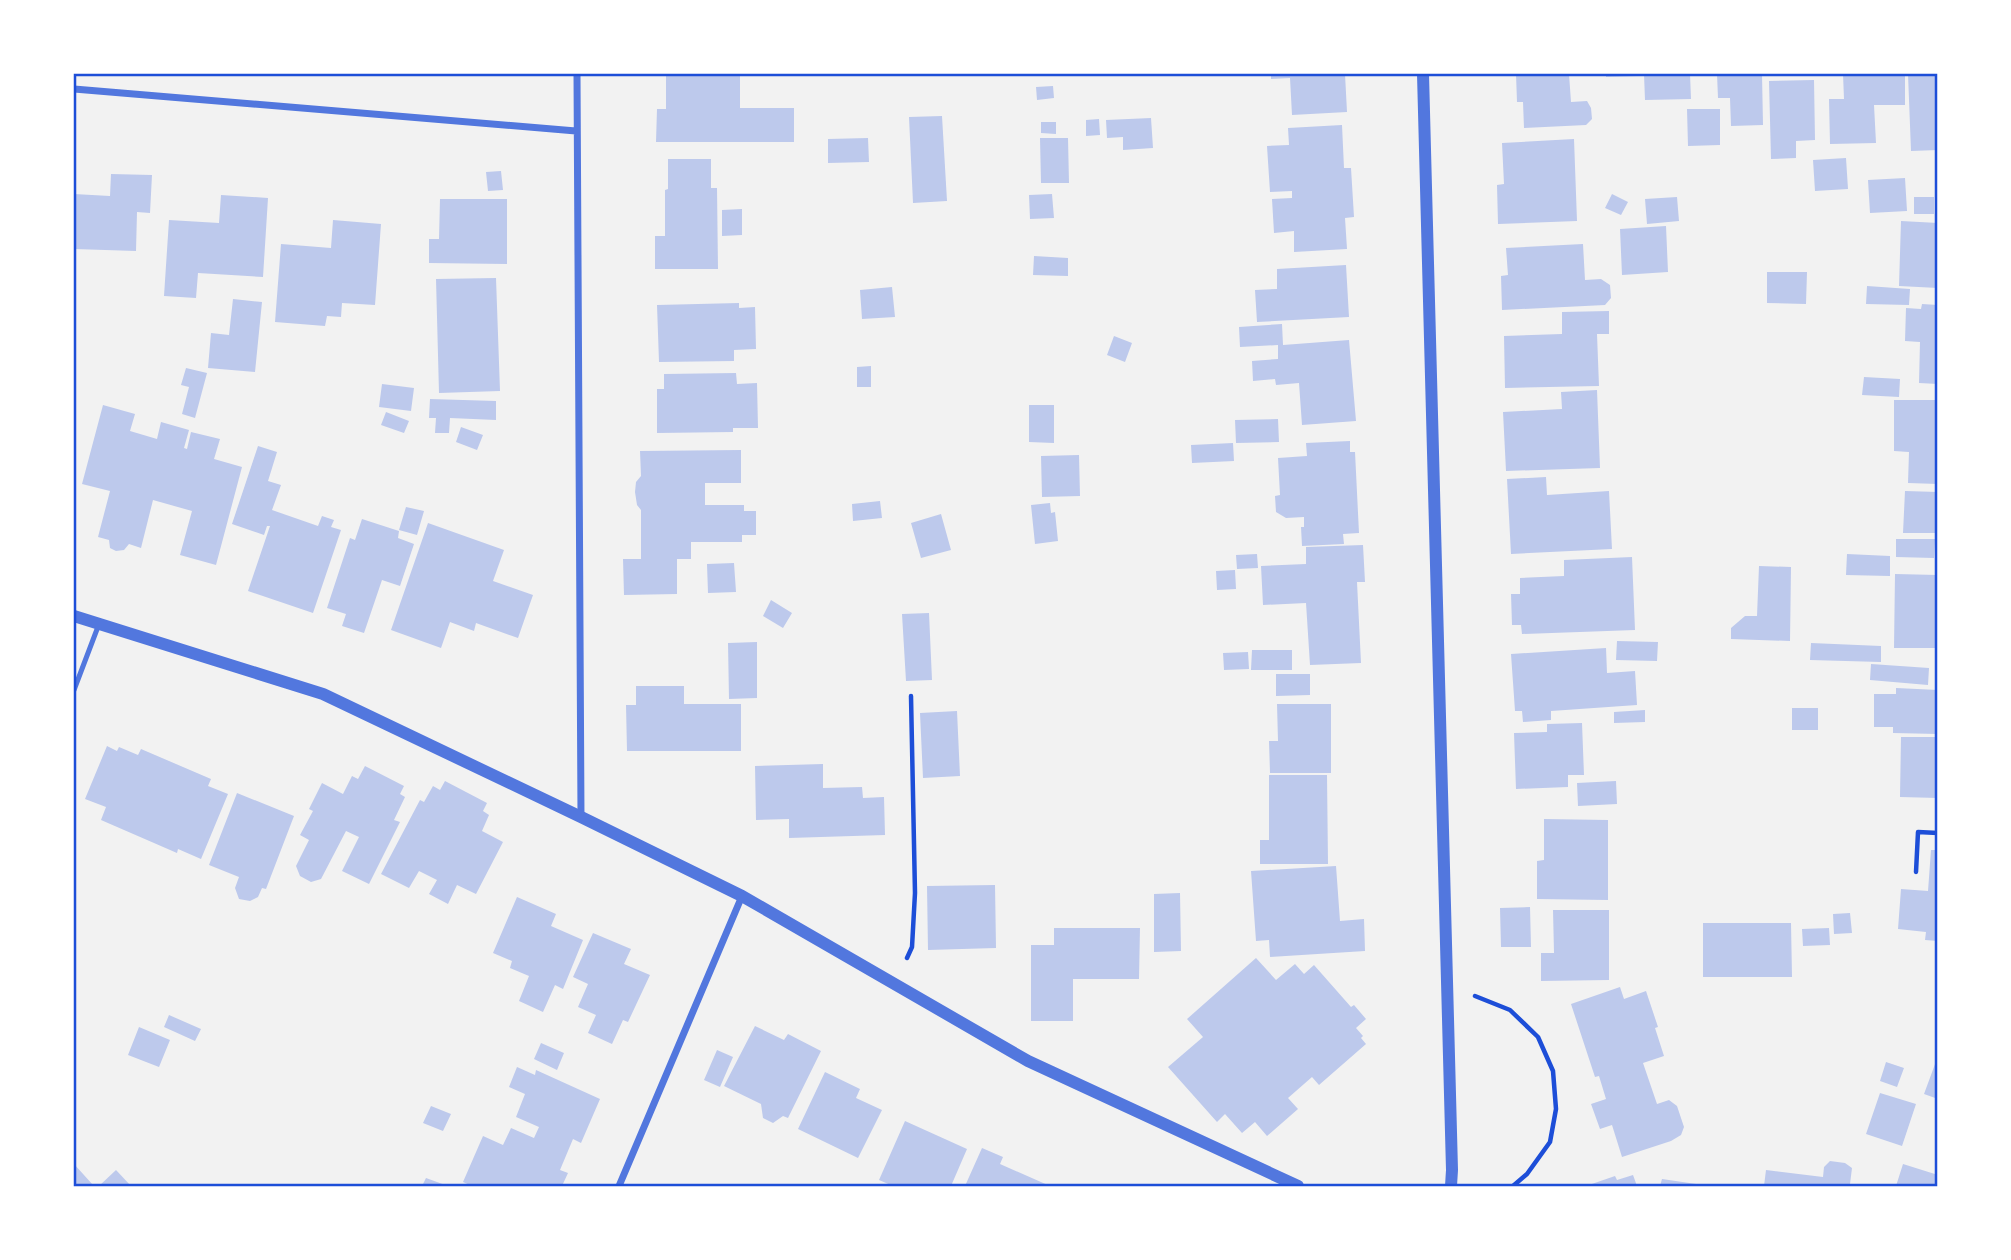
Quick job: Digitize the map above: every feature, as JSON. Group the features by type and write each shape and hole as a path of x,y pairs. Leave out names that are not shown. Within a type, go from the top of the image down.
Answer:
{"street":[{"path":"577,74 581,817"},
{"path":"1423,74 1451,1186"},
{"path":"74,89 576,131"},
{"path":"74,616 323,694 741,896 1028,1061 1298,1186"},
{"path":"619,1186 741,896"}],"lane":[{"path":"74,690 99,624"}],"path":[{"path":"895,984 912,947 915,893 911,696"},
{"path":"1916,872 1917,832 1937,833"},
{"path":"1447,992 1476,997 1510,1010 1538,1037 1553,1071 1556,1109 1550,1142 1527,1174 1513,1186"}],"building":[{"path":"666,74 740,74 740,108 794,108 794,142 656,142 657,109 666,109"},
{"path":"1271,74 1345,74 1347,112 1292,115 1290,78 1271,79"},
{"path":"1516,74 1569,74 1571,102 1587,101 1592,119 1586,125 1524,128 1523,102 1517,102"},
{"path":"1606,74 1638,74 1638,76 1606,77"},
{"path":"1644,74 1690,74 1691,99 1645,100"},
{"path":"1717,74 1762,74 1763,125 1731,126 1730,98 1718,98"},
{"path":"1843,74 1905,74 1905,105 1874,105 1876,143 1830,144 1829,99 1844,99"},
{"path":"1908,74 1938,74 1938,150 1911,151"},
{"path":"1814,80 1815,140 1796,141 1796,158 1771,159 1769,81"},
{"path":"1053,86 1054,98 1037,100 1036,87"},
{"path":"1687,109 1720,109 1720,145 1688,146"},
{"path":"942,116 947,201 913,203 909,117"},
{"path":"1151,118 1153,148 1123,150 1123,137 1107,138 1106,120"},
{"path":"1099,119 1100,135 1086,136 1086,120"},
{"path":"1041,122 1056,122 1056,134 1041,133"},
{"path":"1342,125 1344,168 1351,168 1354,217 1345,218 1347,249 1294,252 1294,231 1274,233 1272,199 1292,198 1292,191 1270,192 1267,146 1289,145 1288,128"},
{"path":"868,138 869,162 828,163 828,139"},
{"path":"1040,138 1068,138 1069,183 1041,183"},
{"path":"1574,139 1577,221 1498,224 1497,185 1504,184 1502,143"},
{"path":"1846,158 1848,189 1815,191 1813,160"},
{"path":"668,159 711,159 711,188 717,188 718,269 655,269 655,236 665,236"},
{"path":"501,171 503,190 488,191 486,172"},
{"path":"111,174 152,175 150,213 137,212 136,251 74,249 74,194 110,196"},
{"path":"1905,178 1907,211 1870,213 1868,180"},
{"path":"1052,194 1054,218 1030,219 1029,195"},
{"path":"1612,194 1628,202 1621,215 1605,208"},
{"path":"221,195 268,198 263,277 198,273 196,298 164,296 169,220 219,223"},
{"path":"1677,197 1679,221 1647,224 1645,199"},
{"path":"1914,197 1934,197 1934,214 1914,214"},
{"path":"440,199 507,199 507,264 429,263 429,239 439,239"},
{"path":"742,209 742,235 722,236 722,210"},
{"path":"333,220 381,224 375,305 342,303 341,317 327,316 325,326 275,322 281,244 331,248"},
{"path":"1901,221 1938,223 1938,288 1899,286"},
{"path":"1666,226 1668,272 1622,275 1620,229"},
{"path":"1583,244 1585,280 1601,279 1610,285 1611,298 1605,305 1502,310 1501,276 1508,275 1506,248"},
{"path":"1034,256 1068,258 1068,276 1033,275"},
{"path":"1346,265 1349,317 1257,322 1255,290 1277,289 1277,269"},
{"path":"1767,272 1807,272 1806,304 1767,303"},
{"path":"496,278 500,391 439,393 436,279"},
{"path":"1867,286 1910,289 1909,305 1866,304"},
{"path":"892,287 895,317 862,319 860,290"},
{"path":"233,299 262,302 255,372 208,368 211,333 229,335"},
{"path":"739,303 739,308 755,307 756,349 734,350 734,361 659,362 657,305"},
{"path":"1922,304 1938,305 1938,384 1919,383 1920,342 1905,341 1906,308 1921,309"},
{"path":"1609,311 1609,334 1597,334 1599,386 1505,388 1504,336 1562,334 1562,312"},
{"path":"1282,324 1283,345 1349,340 1356,421 1302,425 1299,383 1276,385 1275,379 1253,381 1252,361 1278,359 1278,345 1240,347 1239,327"},
{"path":"1114,336 1132,343 1125,362 1107,355"},
{"path":"871,366 871,387 857,387 857,367"},
{"path":"186,368 207,373 195,418 182,414 189,387 181,385"},
{"path":"736,373 737,384 757,383 758,428 733,428 733,432 657,433 657,389 664,389 664,374"},
{"path":"1864,377 1900,379 1899,397 1862,395"},
{"path":"382,384 414,388 411,411 379,407"},
{"path":"1597,390 1600,468 1506,471 1503,412 1562,409 1561,392"},
{"path":"430,399 496,401 496,420 450,418 449,433 435,433 436,418 429,418"},
{"path":"1894,400 1938,400 1938,484 1908,483 1909,452 1894,451"},
{"path":"103,405 135,414 130,431 157,439 161,422 189,430 184,448 187,449 191,432 220,439 214,459 242,467 216,565 180,555 192,511 153,500 141,548 129,544 124,550 116,551 110,548 109,540 98,537 110,491 82,484"},
{"path":"1029,405 1054,405 1054,443 1029,442"},
{"path":"386,412 409,421 404,433 381,425"},
{"path":"1278,419 1279,442 1236,443 1235,420"},
{"path":"461,427 483,435 477,450 456,442"},
{"path":"1350,441 1350,452 1355,452 1359,533 1343,534 1344,544 1302,546 1301,527 1304,527 1304,517 1286,518 1276,512 1275,496 1280,495 1278,458 1307,456 1306,443"},
{"path":"1233,443 1234,461 1192,463 1191,445"},
{"path":"258,446 277,452 268,481 281,485 272,510 318,526 322,516 334,520 331,527 341,530 313,613 248,591 270,526 267,526 264,535 232,524"},
{"path":"741,450 741,483 705,483 705,505 744,505 744,511 756,511 756,535 742,535 742,542 691,542 691,559 677,559 677,594 624,595 623,559 641,559 641,510 637,505 635,492 636,482 641,476 640,451"},
{"path":"1079,455 1080,496 1042,497 1041,456"},
{"path":"1546,477 1547,495 1609,491 1612,549 1511,554 1507,479"},
{"path":"1905,491 1938,492 1938,533 1903,533"},
{"path":"880,501 882,518 853,521 852,504"},
{"path":"1050,503 1051,513 1055,512 1058,541 1035,544 1031,505"},
{"path":"406,507 424,511 417,535 399,530"},
{"path":"941,514 951,550 921,558 911,523"},
{"path":"362,519 399,531 398,538 414,544 400,586 382,580 364,633 342,626 346,614 327,608 350,538 355,540"},
{"path":"428,523 504,550 493,581 533,595 518,638 476,623 474,631 450,622 441,648 391,630"},
{"path":"1896,539 1935,539 1934,558 1896,557"},
{"path":"1363,545 1365,582 1357,582 1361,663 1310,665 1306,603 1263,605 1261,566 1306,564 1306,547"},
{"path":"1257,554 1258,568 1237,569 1236,555"},
{"path":"1847,554 1890,556 1890,576 1846,575"},
{"path":"1632,557 1635,630 1522,634 1521,625 1512,625 1511,594 1520,594 1520,578 1564,576 1564,560"},
{"path":"734,563 736,592 708,593 707,564"},
{"path":"1759,566 1791,567 1790,641 1731,639 1731,628 1745,616 1757,616"},
{"path":"1235,570 1236,589 1217,590 1216,571"},
{"path":"1895,574 1938,575 1938,648 1894,648"},
{"path":"771,600 792,613 783,628 763,616"},
{"path":"929,613 932,680 906,681 902,614"},
{"path":"1617,641 1658,642 1657,661 1616,660"},
{"path":"757,642 757,698 729,699 728,643"},
{"path":"1811,643 1881,646 1881,662 1810,660"},
{"path":"1606,648 1607,673 1635,671 1637,705 1551,711 1551,720 1523,722 1522,711 1515,711 1511,654"},
{"path":"1252,650 1292,650 1292,670 1251,670"},
{"path":"1248,652 1249,669 1224,670 1223,653"},
{"path":"1871,664 1929,668 1928,685 1870,680"},
{"path":"1276,674 1310,674 1310,695 1276,696"},
{"path":"636,686 684,686 684,704 741,704 741,751 627,751 626,705 636,705"},
{"path":"1896,688 1938,690 1938,734 1893,733 1893,727 1874,727 1874,694 1896,694"},
{"path":"1277,704 1331,704 1331,773 1270,773 1269,741 1278,741"},
{"path":"1792,708 1818,708 1818,730 1792,730"},
{"path":"1645,710 1645,722 1614,723 1614,712"},
{"path":"957,711 960,776 923,778 920,713"},
{"path":"1582,723 1584,775 1568,775 1568,787 1516,789 1514,733 1547,732 1547,724"},
{"path":"1901,737 1938,737 1938,798 1900,797"},
{"path":"107,746 117,751 119,747 138,755 141,749 211,779 208,786 228,794 201,859 178,849 177,853 101,820 106,807 85,799"},
{"path":"823,764 823,788 862,787 863,798 884,797 885,835 789,838 789,819 756,820 755,766"},
{"path":"365,766 404,786 400,794 405,797 394,820 400,822 369,884 342,871 359,837 346,831 321,879 311,882 300,876 296,866 309,840 300,835 313,811 309,809 322,783 343,794 352,776 358,779"},
{"path":"1269,775 1327,775 1328,864 1260,864 1260,840 1269,840"},
{"path":"445,781 487,803 483,811 489,815 482,831 503,842 476,894 457,885 448,904 429,894 437,880 419,871 409,888 381,874 420,800 424,802 433,786 440,790"},
{"path":"1616,781 1617,804 1578,806 1577,783"},
{"path":"237,793 294,816 266,889 262,888 258,897 250,901 239,899 235,888 239,877 209,865"},
{"path":"1544,819 1608,820 1608,900 1537,899 1537,861 1544,860"},
{"path":"1931,850 1938,850 1938,941 1925,940 1926,932 1898,929 1901,889 1928,891"},
{"path":"1336,866 1340,921 1364,919 1365,951 1270,957 1269,940 1256,941 1251,871"},
{"path":"995,885 996,948 928,950 927,886"},
{"path":"1180,893 1181,951 1154,952 1154,894"},
{"path":"517,897 556,914 551,926 583,940 563,989 555,985 543,1012 519,1001 529,976 510,968 512,961 493,953"},
{"path":"1530,907 1531,947 1501,947 1500,908"},
{"path":"1553,910 1609,910 1609,980 1541,981 1541,953 1554,953"},
{"path":"1850,913 1852,933 1834,934 1833,914"},
{"path":"1703,923 1791,923 1792,977 1703,977"},
{"path":"1054,928 1140,928 1139,979 1073,979 1073,1021 1031,1021 1031,945 1054,945"},
{"path":"1829,928 1830,945 1803,946 1802,929"},
{"path":"593,933 631,949 624,964 650,975 628,1022 623,1020 612,1044 588,1033 596,1015 578,1007 588,984 573,977"},
{"path":"1256,958 1276,980 1295,964 1304,974 1314,965 1351,1007 1354,1005 1366,1019 1356,1028 1366,1044 1319,1085 1312,1077 1288,1098 1298,1109 1267,1136 1255,1122 1242,1133 1225,1114 1217,1122 1168,1067 1203,1037 1187,1019"},
{"path":"1620,987 1624,999 1646,991 1664,1056 1643,1063 1657,1104 1669,1100 1677,1106 1684,1127 1681,1135 1671,1141 1622,1157 1612,1125 1600,1129 1591,1104 1606,1099 1599,1076 1595,1077 1571,1004"},
{"path":"169,1015 201,1029 195,1041 164,1027"},
{"path":"755,1026 784,1040 788,1034 821,1051 788,1118 783,1116 773,1123 763,1118 761,1104 724,1086"},
{"path":"139,1027 170,1040 159,1067 128,1055"},
{"path":"541,1043 564,1053 557,1070 534,1059"},
{"path":"717,1050 733,1057 720,1087 704,1080"},
{"path":"1938,1056 1938,1099 1924,1094"},
{"path":"1886,1062 1904,1068 1897,1087 1880,1081"},
{"path":"517,1067 535,1075 536,1070 600,1099 581,1143 573,1139 560,1170 568,1173 562,1186 472,1186 463,1182 483,1136 503,1145 511,1128 534,1138 539,1127 516,1117 525,1094 509,1087"},
{"path":"825,1072 860,1089 856,1098 882,1110 858,1158 798,1129"},
{"path":"1880,1093 1916,1104 1902,1146 1866,1134"},
{"path":"431,1106 451,1114 443,1131 423,1123"},
{"path":"905,1121 967,1149 951,1186 893,1186 879,1180"},
{"path":"982,1148 1003,1157 1000,1164 1050,1186 965,1186"},
{"path":"1830,1161 1845,1163 1852,1168 1850,1184 1854,1186 1764,1186 1766,1170 1823,1177 1824,1167"},
{"path":"74,1164 93,1185 74,1186"},
{"path":"1903,1164 1938,1175 1938,1186 1896,1186"},
{"path":"116,1170 131,1186 99,1186"},
{"path":"1633,1175 1637,1186 1586,1186 1615,1176 1617,1180"},
{"path":"426,1178 448,1186 422,1186"},
{"path":"1662,1179 1703,1185 1703,1186 1660,1186"}]}
